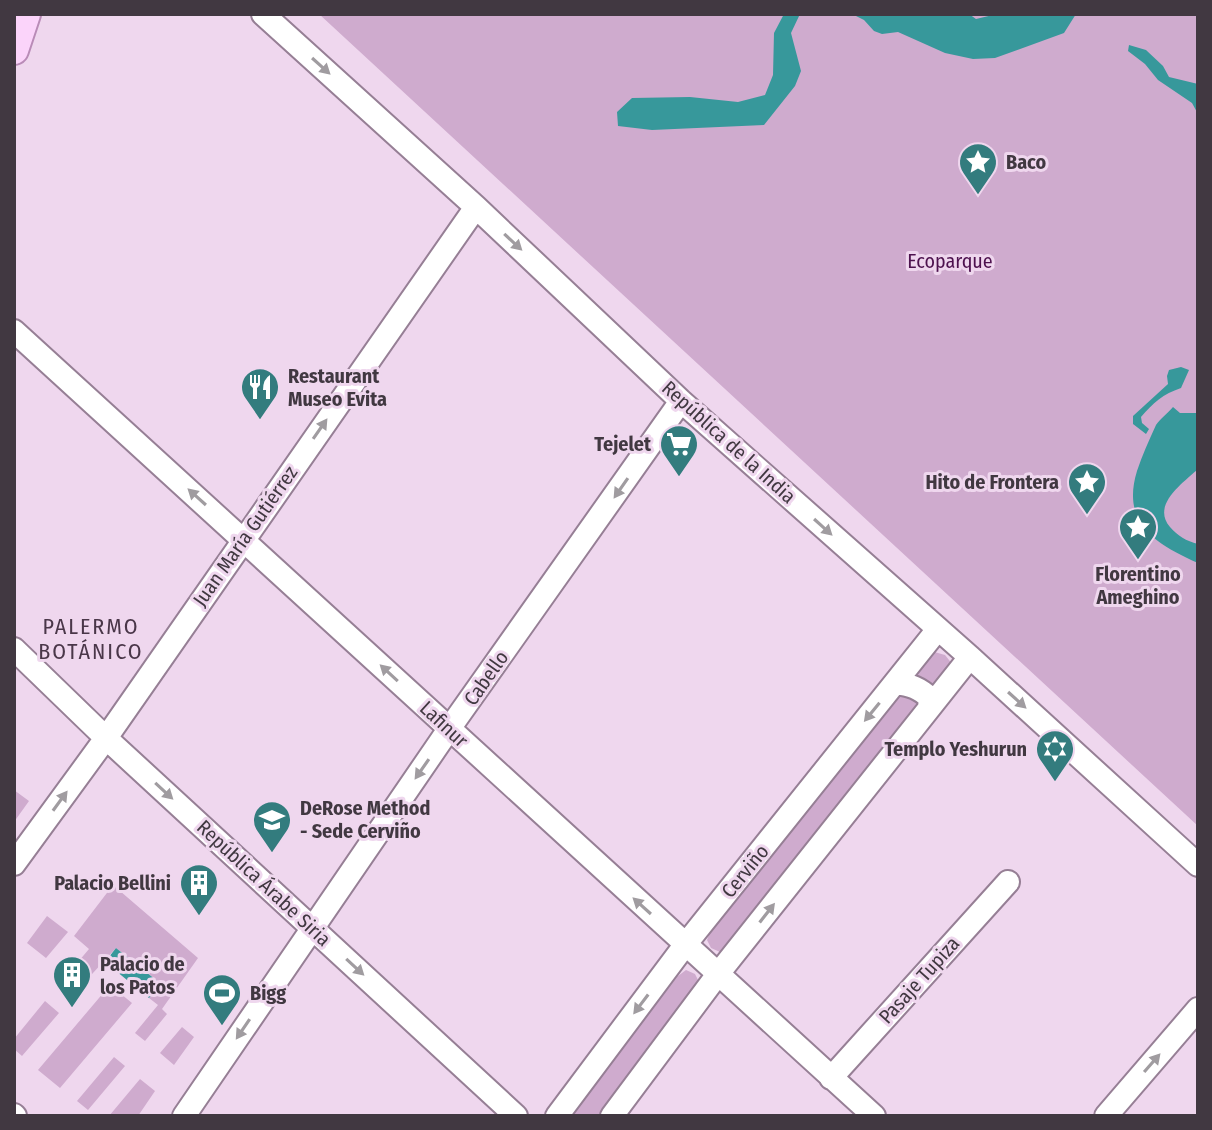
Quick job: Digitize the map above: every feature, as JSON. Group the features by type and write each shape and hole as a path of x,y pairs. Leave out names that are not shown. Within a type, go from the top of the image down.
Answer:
{"main road":[{"path":"14,50 26,14"}],"street":[{"name":"República de la India","path":"263,14 476,207 681,401 970,657 1198,865"},
{"name":"Juan María Gutiérrez","path":"14,864 106,738 476,207"},
{"name":"Lafinur","path":"14,331 874,1116"},
{"name":"Cabello","path":"184,1116 449,729 681,401"},
{"name":"Cerviño","path":"557,1116 685,945 938,629"},
{"name":"República Árabe Siria","path":"14,649 106,738 516,1116"},
{"path":"612,1116 718,974 970,657"},
{"path":"896,683 914,685 925,693 930,698 929,708"},
{"name":"Pasaje Tupiza","path":"831,1078 1008,882"},
{"path":"1106,1116 1198,1009"}],"green space":[{"name":"Ecoparque","path":"319,14 1198,14 1198,826"},
{"path":"931,651 945,655 953,665 731,948 720,952 711,948 707,940 710,932"},
{"path":"14,790 29,801 14,822"},
{"path":"113,885 198,958 162,1009 167,1014 145,1041 135,1033 158,1005 149,998 160,983 116,948 81,986 67,975 89,949 74,936"},
{"path":"47,916 68,932 46,958 27,943"},
{"path":"686,970 695,974 699,982 604,1116 569,1116 678,976"},
{"path":"110,985 132,1003 60,1088 38,1070"},
{"path":"45,1001 59,1013 22,1056 14,1049 14,1039"},
{"path":"182,1027 194,1037 174,1065 160,1053"},
{"path":"114,1057 125,1066 88,1110 77,1101"},
{"path":"140,1079 155,1091 138,1116 109,1116"}],"shaded area":[{"path":"784,14 800,14 791,33 801,71 795,86 764,125 652,130 618,126 617,112 632,98 690,97 738,102 765,95 773,75 774,33"},
{"path":"852,14 969,14 976,19 997,14 1076,14 1064,33 995,58 973,59 945,53 898,32 882,34"},
{"path":"1129,45 1146,50 1163,66 1169,77 1198,84 1198,114 1192,103 1158,80 1145,64 1128,51"},
{"path":"1181,367 1189,370 1181,388 1159,400 1141,417 1142,423 1149,429 1146,434 1133,424 1133,416 1168,384 1169,370"},
{"path":"1173,407 1180,413 1198,413 1198,469 1171,495 1164,511 1165,519 1179,536 1198,544 1198,563 1156,539 1145,529 1134,505 1133,489 1143,454 1156,425"},
{"path":"116,948 161,984 149,998 105,962"}],"place":[{"name":"Baco","path":"978,196"},
{"name":"Restaurant Museo Evita","path":"260,421"},
{"name":"Tejelet","path":"679,478"},
{"name":"Hito de Frontera","path":"1087,516"},
{"name":"Florentino Ameghino","path":"1138,561"},
{"name":"Templo Yeshurun","path":"1055,783"},
{"name":"DeRose Method - Sede Cerviño","path":"272,854"},
{"name":"Palacio Bellini","path":"199,917"},
{"name":"Palacio de los Patos","path":"72,1009"},
{"name":"Bigg","path":"222,1027"}],"district":[{"name":"PALERMO BOTÁNICO","path":"91,638"}]}
